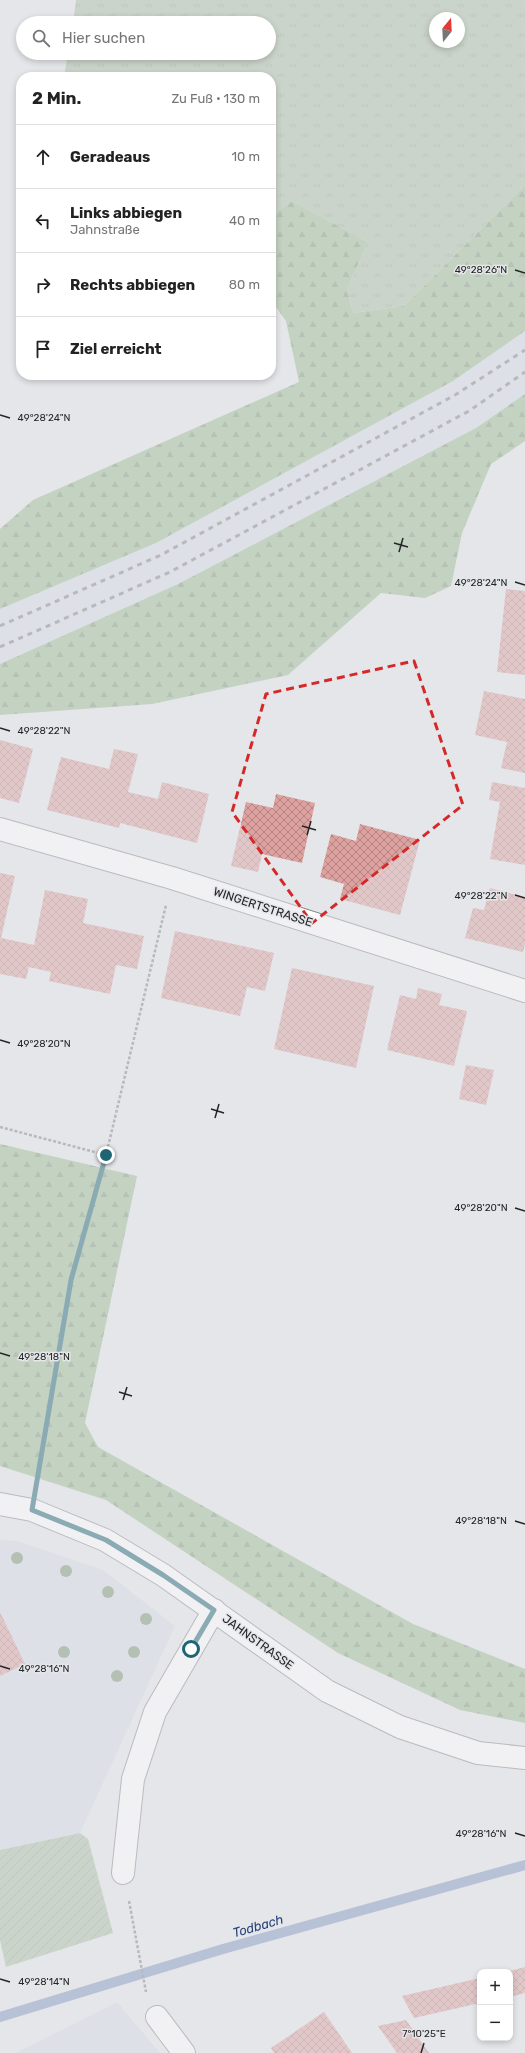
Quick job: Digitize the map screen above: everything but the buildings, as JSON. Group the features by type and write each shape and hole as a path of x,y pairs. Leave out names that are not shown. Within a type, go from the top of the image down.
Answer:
{"street":[{"name":"WINGERTSTRASSE","path":"0,829 172,878 525,991"},
{"name":"JAHNSTRASSE","path":"0,1504 32,1510 106,1540 163,1575 327,1691 400,1727 478,1753 525,1758"},
{"path":"123,1873 133,1780 155,1712 214,1610"},
{"path":"157,2017 184,2053"}],"path":[{"path":"32,1510 71,1280 106,1155 172,878"},
{"path":"0,1127 106,1155"},
{"path":"132,1921 147,1996"}],"highlighted area":[{"path":"414,661 463,805 312,923 232,812 266,694"}],"shaded area":[{"path":"525,331 525,394 476,428 178,584 0,664 0,609 156,543 453,381"},
{"path":"0,1540 17,1541 103,1570 175,1626 80,1833 0,1850"},
{"path":"117,2002 160,2053 16,2053"}],"green space":[{"path":"76,0 525,0 525,185 404,306 353,313 347,289 368,242 292,201 276,212 276,72 65,72 67,60 276,60 276,16 74,16"},
{"path":"525,185 525,331 453,381 156,543 0,609 0,529 33,500 299,382 286,321 276,307 276,212 292,201 368,242 347,289 353,313 404,306"},
{"path":"525,394 525,441 491,464 462,533 451,586 425,598 381,593 288,675 152,704 0,715 0,664 178,584 476,428"},
{"path":"0,1144 137,1176 85,1423 98,1447 413,1624 525,1669 525,1723 460,1710 338,1653 106,1500 0,1466"},
{"path":"80,1833 88,1839 113,1933 6,1967 0,1940 0,1850"}],"waterway":[{"name":"Todbach","path":"0,2017 223,1949 525,1865"}],"railway":[{"path":"0,626 161,555 455,395 525,350"},
{"path":"0,647 170,572 469,411 525,372"}],"route":[{"path":"106,1155 71,1280 32,1510 106,1540 163,1575 214,1610 191,1649"}]}
